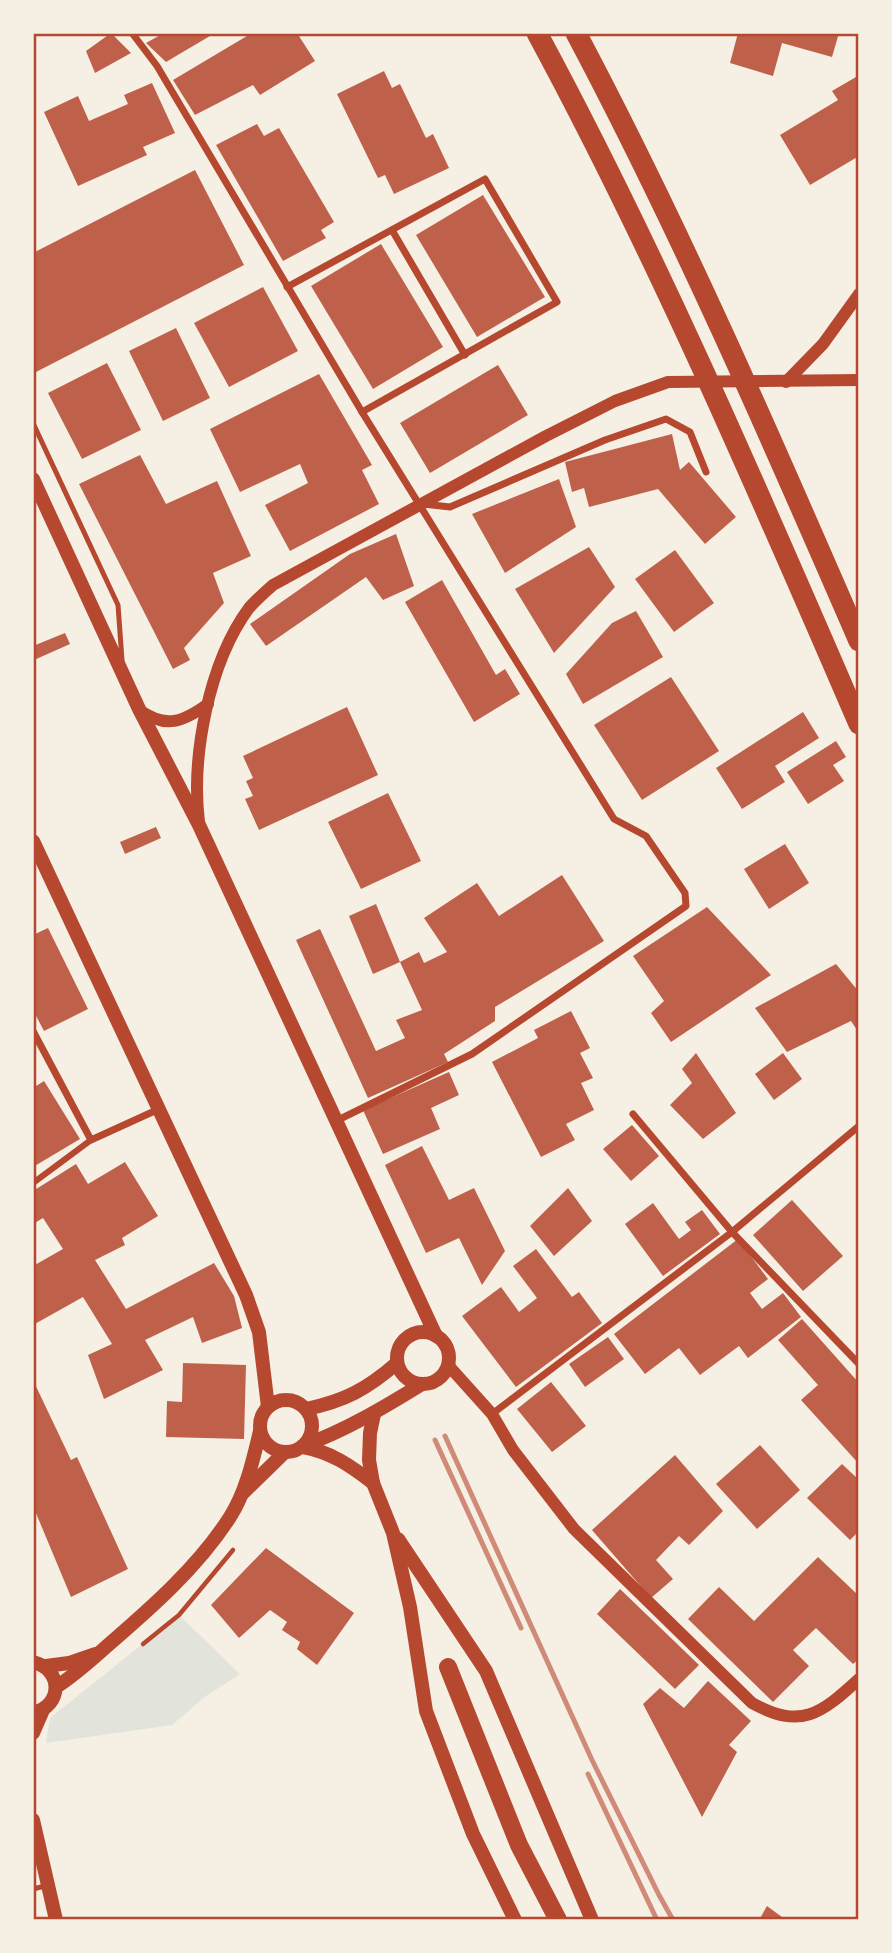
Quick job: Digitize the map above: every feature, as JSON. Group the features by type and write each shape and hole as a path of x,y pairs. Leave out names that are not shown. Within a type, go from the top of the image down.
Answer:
{"highway":[{"path":"537,33 630,214 721,409 859,724"},
{"path":"576,33 666,212 757,408 859,641"}],"main road":[{"path":"33,479 122,674 200,825 436,1336 447,1349 448,1366 438,1379 422,1384 339,1432 285,1452 242,1494"},
{"path":"33,841 160,1109 253,1314 259,1332 268,1407"},
{"path":"422,1384 406,1378 397,1363 400,1346 405,1339 420,1332 436,1336"},
{"path":"306,1409 357,1394 397,1363"},
{"path":"57,1687 74,1676 146,1613 211,1545 242,1494 260,1431 262,1414 268,1407 283,1400 292,1400 306,1409 312,1424 307,1440 301,1446"},
{"path":"374,1414 369,1460 373,1483 393,1532 410,1607 426,1711 473,1834 515,1920"},
{"path":"260,1431 269,1446 285,1452"},
{"path":"301,1446 332,1455 352,1466 373,1483"},
{"path":"393,1532 486,1671 592,1920"},
{"path":"40,1664 69,1663 99,1653"},
{"path":"33,1733 38,1711 53,1700 57,1687 52,1672 40,1664"},
{"path":"447,1667 519,1845 558,1920"},
{"path":"33,1819 41,1887 56,1920"}],"street":[{"path":"132,33 157,66 286,287 555,728 614,819 646,836 685,893 686,906 472,1054 338,1120"},
{"path":"286,287 485,179 557,302 362,412"},
{"path":"392,230 466,355"},
{"path":"786,382 823,344 859,294"},
{"path":"200,825 196,780 208,704 232,638 250,607 273,585 546,436 615,401 668,382 859,380"},
{"path":"419,504 450,507 605,440 666,419 690,432 706,472"},
{"path":"139,709 160,722 174,721 194,714 208,704"},
{"path":"33,1031 91,1140"},
{"path":"33,1183 91,1140 160,1109"},
{"path":"633,1114 732,1231 859,1364"},
{"path":"492,1414 732,1231 859,1126"},
{"path":"448,1366 492,1414 513,1450 574,1529 752,1703 774,1715 794,1718 821,1712 859,1679"}],"lane":[{"path":"33,423 118,605 122,674"}],"shaded area":[{"path":"179,1615 240,1674 206,1696 172,1725 46,1743 50,1718"}],"building":[{"path":"111,33 131,53 95,73 86,51"},
{"path":"164,33 215,33 166,62 146,43"},
{"path":"252,33 297,33 315,61 260,95 253,85 195,115 173,80"},
{"path":"738,33 839,33 832,57 782,43 773,76 730,63"},
{"path":"384,71 392,88 400,84 426,138 433,134 449,168 394,194 385,175 378,178 337,94"},
{"path":"856,77 859,81 859,156 810,185 780,135 838,100 832,91"},
{"path":"152,83 175,133 143,147 147,155 78,186 44,112 78,96 89,121 128,104 124,95"},
{"path":"257,124 264,136 279,128 334,222 321,230 326,238 283,261 216,145"},
{"path":"195,170 244,265 36,372 33,367 33,253"},
{"path":"483,195 545,297 477,337 416,235"},
{"path":"381,244 443,347 373,389 311,286"},
{"path":"263,287 298,351 229,387 194,323"},
{"path":"176,328 210,398 163,421 129,351"},
{"path":"107,363 141,430 82,459 48,393"},
{"path":"498,365 528,415 430,473 400,423"},
{"path":"319,374 372,465 362,470 379,504 290,551 265,505 308,483 300,464 240,492 210,429"},
{"path":"672,434 680,470 689,462 736,517 705,544 658,489 589,507 584,488 572,492 565,462"},
{"path":"140,455 166,504 217,481 251,556 213,573 224,603 184,648 190,660 173,669 79,484"},
{"path":"559,479 576,527 505,573 472,514"},
{"path":"396,534 414,586 383,600 366,577 266,646 250,624 350,554"},
{"path":"589,547 615,587 554,653 515,589"},
{"path":"675,550 714,603 674,632 635,579"},
{"path":"442,580 496,675 505,669 520,694 474,722 405,602"},
{"path":"636,611 663,657 583,704 566,674 612,623"},
{"path":"65,633 70,644 34,660 33,646"},
{"path":"671,677 719,751 642,800 594,725"},
{"path":"347,707 378,775 259,830 245,799 253,796 246,781 253,778 243,756"},
{"path":"803,712 819,738 775,766 785,782 742,809 716,768"},
{"path":"836,741 846,757 833,765 844,781 808,804 787,772"},
{"path":"388,793 421,861 361,889 328,822"},
{"path":"156,827 161,838 125,854 120,842"},
{"path":"785,844 809,883 769,909 744,869"},
{"path":"562,875 604,941 495,1007 495,1021 444,1054 448,1062 368,1098 296,940 320,929 376,1051 405,1038 396,1020 422,1010 400,962 419,952 424,963 447,952 424,918 477,883 499,916"},
{"path":"376,904 400,962 373,974 349,916"},
{"path":"707,907 771,975 671,1042 651,1013 664,1001 633,956"},
{"path":"48,928 88,1009 44,1031 33,1010 33,935"},
{"path":"836,964 859,992 859,1033 851,1021 787,1052 755,1008"},
{"path":"571,1011 590,1048 580,1053 593,1078 581,1083 594,1110 566,1124 575,1140 541,1157 492,1062 538,1038 534,1030"},
{"path":"696,1053 736,1113 703,1139 670,1105 692,1083 682,1069"},
{"path":"783,1053 802,1079 774,1100 755,1074"},
{"path":"449,1072 459,1095 431,1108 440,1129 383,1154 363,1110"},
{"path":"44,1081 80,1139 33,1167 33,1088"},
{"path":"632,1125 659,1156 631,1181 603,1149"},
{"path":"422,1146 449,1200 474,1188 505,1251 482,1285 459,1238 426,1253 385,1165"},
{"path":"125,1162 158,1216 122,1238 125,1245 95,1260 126,1309 214,1263 234,1296 242,1328 202,1343 193,1317 145,1340 163,1370 104,1399 88,1355 112,1344 83,1297 33,1325 33,1266 63,1249 43,1218 33,1224 33,1191 76,1164 88,1184"},
{"path":"568,1188 592,1221 554,1256 530,1226"},
{"path":"792,1200 843,1256 803,1291 753,1235"},
{"path":"653,1203 679,1239 691,1230 685,1222 702,1210 720,1234 663,1276 625,1224"},
{"path":"738,1239 768,1279 750,1293 762,1309 783,1293 801,1317 748,1358 739,1346 700,1375 679,1348 645,1374 614,1334"},
{"path":"536,1249 572,1297 579,1292 602,1323 516,1387 462,1316 501,1287 519,1312 537,1298 513,1266"},
{"path":"802,1319 859,1383 859,1464 801,1400 818,1385 778,1340"},
{"path":"608,1337 624,1359 585,1387 569,1364"},
{"path":"183,1363 246,1365 244,1439 166,1437 167,1401 182,1402"},
{"path":"33,1380 71,1460 77,1457 128,1569 71,1597 33,1506"},
{"path":"551,1382 586,1426 552,1452 517,1409"},
{"path":"760,1445 800,1490 757,1529 716,1484"},
{"path":"675,1455 723,1511 689,1545 679,1536 656,1560 673,1579 651,1598 592,1530"},
{"path":"842,1464 859,1480 859,1531 850,1540 807,1498"},
{"path":"266,1548 354,1613 317,1665 297,1649 300,1642 282,1630 287,1622 270,1610 239,1638 211,1605"},
{"path":"818,1557 859,1596 859,1659 853,1664 816,1628 793,1650 809,1666 773,1702 688,1619 719,1587 754,1621"},
{"path":"620,1589 699,1665 675,1689 597,1614"},
{"path":"708,1681 751,1721 729,1745 737,1752 702,1817 643,1704 660,1688 684,1708"},
{"path":"767,1906 786,1920 759,1920"}],"railway":[{"path":"445,1436 592,1760 673,1920"},
{"path":"435,1440 521,1628"},
{"path":"588,1774 657,1920"}]}
